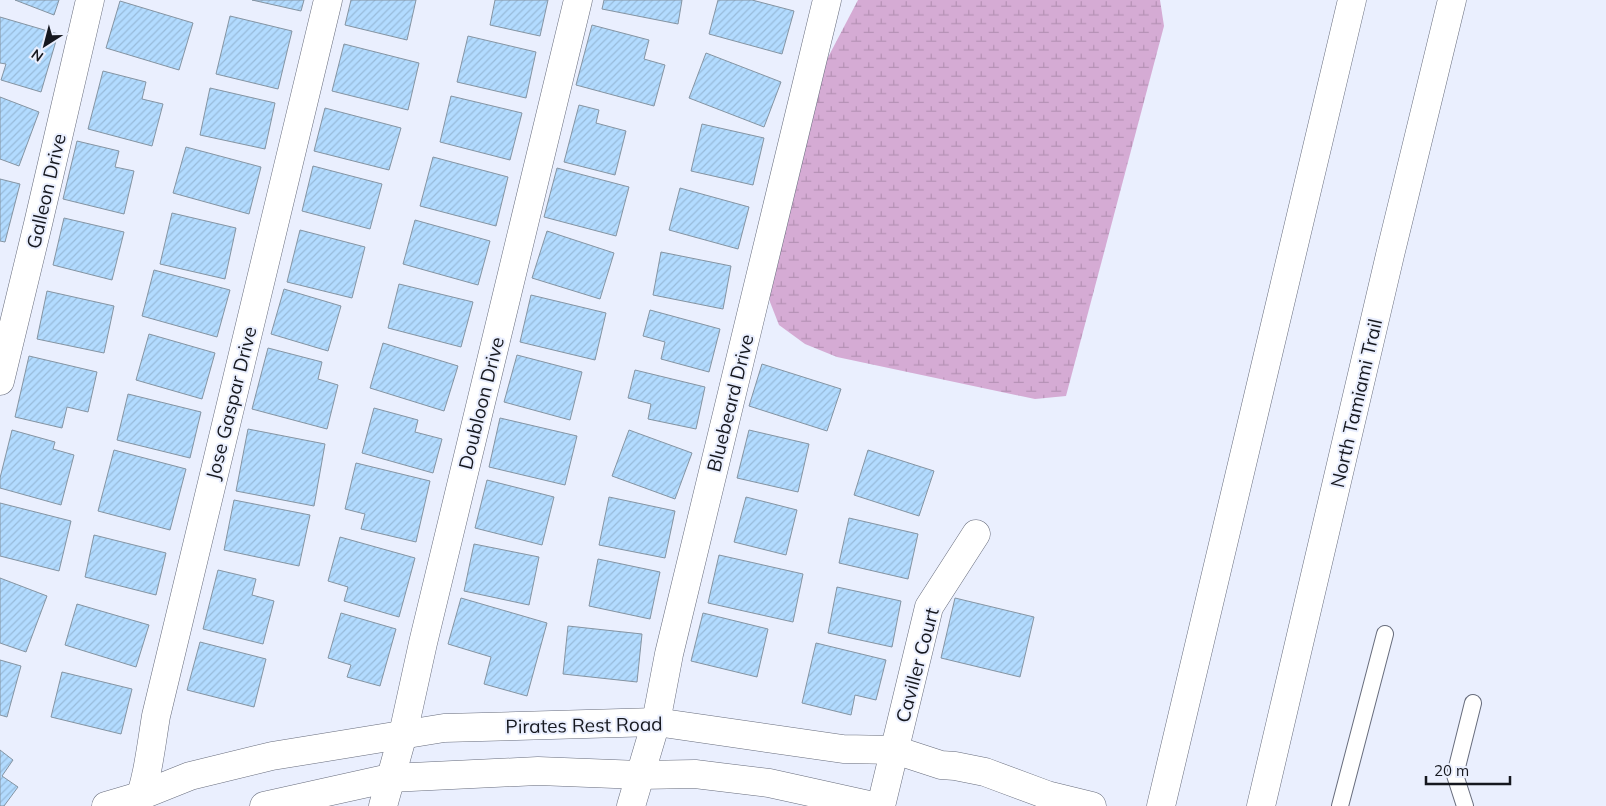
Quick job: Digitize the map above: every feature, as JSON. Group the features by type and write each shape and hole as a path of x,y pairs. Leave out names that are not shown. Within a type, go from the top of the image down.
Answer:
{"street":[{"name":"Galleon Drive","path":"0,381 90,0"},
{"name":"Jose Gaspar Drive","path":"139,801 156,716 328,0"},
{"name":"Doubloon Drive","path":"383,806 403,734 422,643 578,0"},
{"name":"Bluebeard Drive","path":"631,806 656,722 669,654 827,0"},
{"path":"1161,806 1352,0"},
{"name":"North Tamiami Trail","path":"1261,806 1390,255 1452,0"},
{"name":"Caviller Court","path":"881,806 929,607 976,534"},
{"name":"Pirates Rest Road","path":"106,806 139,801 190,776 272,756 403,734 444,728 656,722 843,748 895,750 940,765 986,772 1047,795 1092,806"},
{"path":"264,806 390,778 538,771 695,774 769,783 873,806"}],"lane":[{"path":"1340,806 1385,634"},
{"path":"1465,806 1455,775 1473,703"}],"green space":[{"path":"858,0 1160,0 1164,26 1066,396 1035,399 837,357 805,344 779,325 770,302 768,278 813,86"}],"building":[{"path":"15,0 59,0 54,15"},
{"path":"252,0 304,0 301,11"},
{"path":"351,0 416,0 407,40 345,25"},
{"path":"495,0 548,0 540,36 490,25"},
{"path":"604,0 682,0 678,24 602,9"},
{"path":"718,0 752,0 794,11 782,54 709,34"},
{"path":"120,1 193,23 179,70 106,48"},
{"path":"230,16 292,31 278,89 216,74"},
{"path":"0,17 58,34 41,92 1,80 6,64 0,63"},
{"path":"592,25 649,40 644,59 665,65 654,106 576,85"},
{"path":"468,36 536,52 526,98 457,82"},
{"path":"344,44 419,63 408,110 332,91"},
{"path":"706,53 781,82 764,127 689,98"},
{"path":"103,71 146,82 142,99 163,104 152,146 88,129"},
{"path":"210,88 275,103 265,149 200,135"},
{"path":"451,96 522,113 510,160 440,142"},
{"path":"0,97 39,112 19,166 0,159"},
{"path":"579,105 599,110 596,123 626,131 615,175 564,162"},
{"path":"325,108 401,128 389,170 314,151"},
{"path":"702,124 764,138 753,185 691,171"},
{"path":"77,141 119,151 115,167 134,171 124,214 63,199"},
{"path":"186,147 261,167 249,214 173,193"},
{"path":"433,157 508,177 496,226 420,206"},
{"path":"313,166 382,184 370,229 302,211"},
{"path":"557,168 629,187 616,236 544,217"},
{"path":"0,179 20,184 5,242 0,241"},
{"path":"680,188 749,207 738,249 669,230"},
{"path":"172,213 236,228 225,279 160,264"},
{"path":"64,218 124,232 112,280 53,265"},
{"path":"415,220 490,241 478,285 403,264"},
{"path":"300,230 365,247 352,298 287,282"},
{"path":"547,231 614,253 600,299 532,278"},
{"path":"661,252 731,266 723,309 653,295"},
{"path":"154,270 230,290 217,337 142,316"},
{"path":"399,284 473,302 461,347 388,328"},
{"path":"284,289 341,306 328,351 271,334"},
{"path":"47,291 114,306 104,353 37,339"},
{"path":"531,295 606,313 595,360 520,342"},
{"path":"650,310 720,329 709,372 661,359 665,342 643,336"},
{"path":"149,334 215,353 202,399 136,380"},
{"path":"383,343 458,366 444,411 370,388"},
{"path":"268,348 322,362 318,379 338,385 327,429 252,409"},
{"path":"517,355 582,372 570,420 504,402"},
{"path":"29,356 97,372 88,412 67,407 62,428 15,417"},
{"path":"762,364 841,389 827,431 749,406"},
{"path":"635,370 705,387 696,429 648,419 651,404 628,398"},
{"path":"128,394 201,412 190,458 117,440"},
{"path":"374,408 418,420 415,432 442,439 433,473 362,453"},
{"path":"500,418 577,436 565,485 489,467"},
{"path":"248,429 325,444 314,506 236,491"},
{"path":"12,430 55,442 53,449 74,455 61,505 0,488 0,478"},
{"path":"629,430 692,453 675,499 612,476"},
{"path":"749,430 809,444 798,492 737,478"},
{"path":"114,450 186,469 170,530 98,511"},
{"path":"868,450 934,471 919,516 854,495"},
{"path":"356,463 430,481 416,542 361,529 365,514 345,509"},
{"path":"487,480 554,497 542,545 475,528"},
{"path":"609,497 675,511 665,558 599,545"},
{"path":"746,497 797,510 786,555 734,542"},
{"path":"234,500 310,515 299,566 224,550"},
{"path":"0,503 71,521 59,571 0,556"},
{"path":"849,518 918,534 908,579 839,563"},
{"path":"94,535 166,553 156,595 85,577"},
{"path":"340,537 415,558 399,617 344,601 348,587 328,581"},
{"path":"474,544 539,557 529,605 464,591"},
{"path":"719,555 803,574 793,622 708,603"},
{"path":"598,559 660,572 650,619 589,606"},
{"path":"218,570 256,579 252,595 274,601 263,644 203,629"},
{"path":"0,578 47,596 26,652 0,643"},
{"path":"837,587 901,601 892,647 828,633"},
{"path":"461,598 547,623 527,696 484,684 491,657 448,644"},
{"path":"955,598 1034,617 1020,677 941,658"},
{"path":"77,604 149,625 136,667 65,645"},
{"path":"341,613 396,629 380,686 347,677 351,665 328,658"},
{"path":"703,613 768,629 757,677 691,661"},
{"path":"568,626 642,634 637,682 563,674"},
{"path":"200,642 266,659 254,707 187,690"},
{"path":"816,643 886,660 876,700 855,695 851,715 802,703"},
{"path":"0,660 21,666 7,717 0,715"},
{"path":"62,672 132,689 121,734 51,717"},
{"path":"0,750 13,760 2,776 18,787 4,806 0,806"}]}
